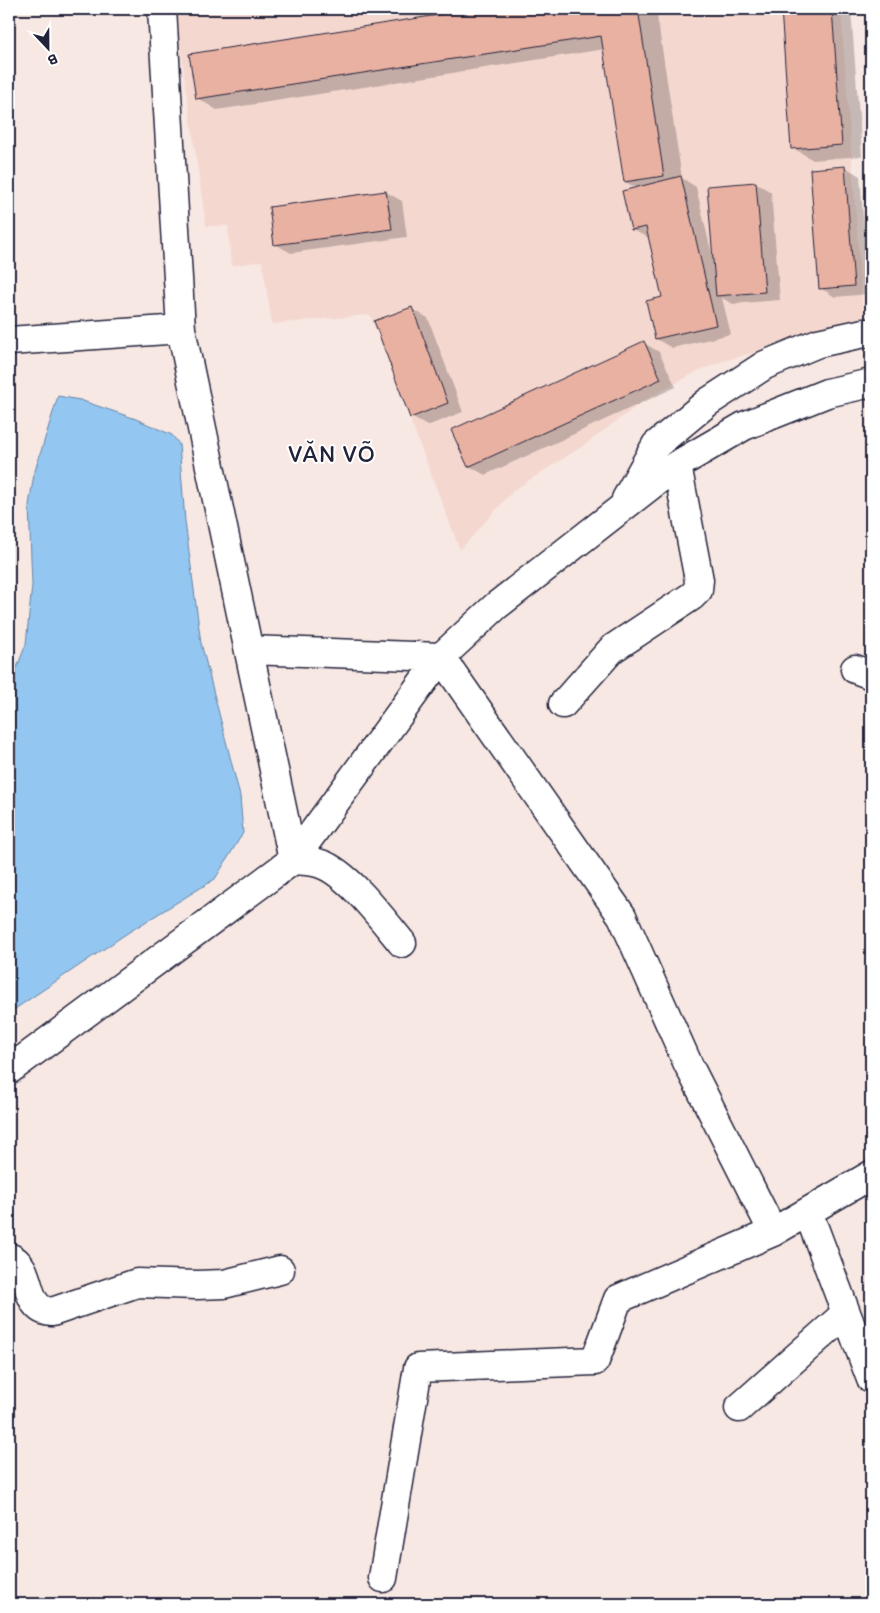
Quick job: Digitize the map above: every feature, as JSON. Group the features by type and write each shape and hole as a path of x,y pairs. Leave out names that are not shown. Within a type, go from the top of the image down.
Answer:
{"street":[{"path":"162,9 181,329 293,860"},
{"path":"9,341 181,329"},
{"path":"621,508 656,445 708,402 765,365 818,343 871,333"},
{"path":"9,1070 293,860 441,657 496,606 677,465 744,426 827,393 871,383"},
{"path":"564,704 612,649 692,596 698,590 699,580 677,465"},
{"path":"249,650 441,657"},
{"path":"441,657 622,916 688,1064 773,1232"},
{"path":"293,860 321,864 345,879 402,943"},
{"path":"383,1578 418,1368 595,1361 618,1299 773,1232 871,1175"},
{"path":"808,1212 871,1379"},
{"path":"9,1257 17,1260 22,1268 36,1306 44,1311 52,1312 137,1283 224,1284 280,1270"},
{"path":"739,1408 846,1314"}],"shaded area":[{"path":"199,9 841,9 864,323 724,361 698,371 645,400 583,446 514,490 460,550 370,315 272,324 262,261 231,266 228,226 206,226 175,12"}],"water":[{"path":"58,396 80,400 136,419 172,435 179,444 185,521 201,643 240,796 243,833 215,879 129,932 9,1013 9,688 26,644 32,585 29,505 34,474"}],"building":[{"path":"476,9 638,9 664,176 624,182 601,36 196,99 189,54"},
{"path":"781,9 832,9 842,145 791,149"},
{"path":"845,166 854,286 819,289 810,169"},
{"path":"681,176 716,325 655,339 646,301 662,297 646,227 631,230 622,191"},
{"path":"756,182 765,292 716,296 707,186"},
{"path":"386,191 392,229 274,245 269,207"},
{"path":"412,307 448,403 410,418 374,321"},
{"path":"644,341 661,379 468,467 451,430"}],"district":[{"name":"VĂN VÕ","path":"332,453"}]}
